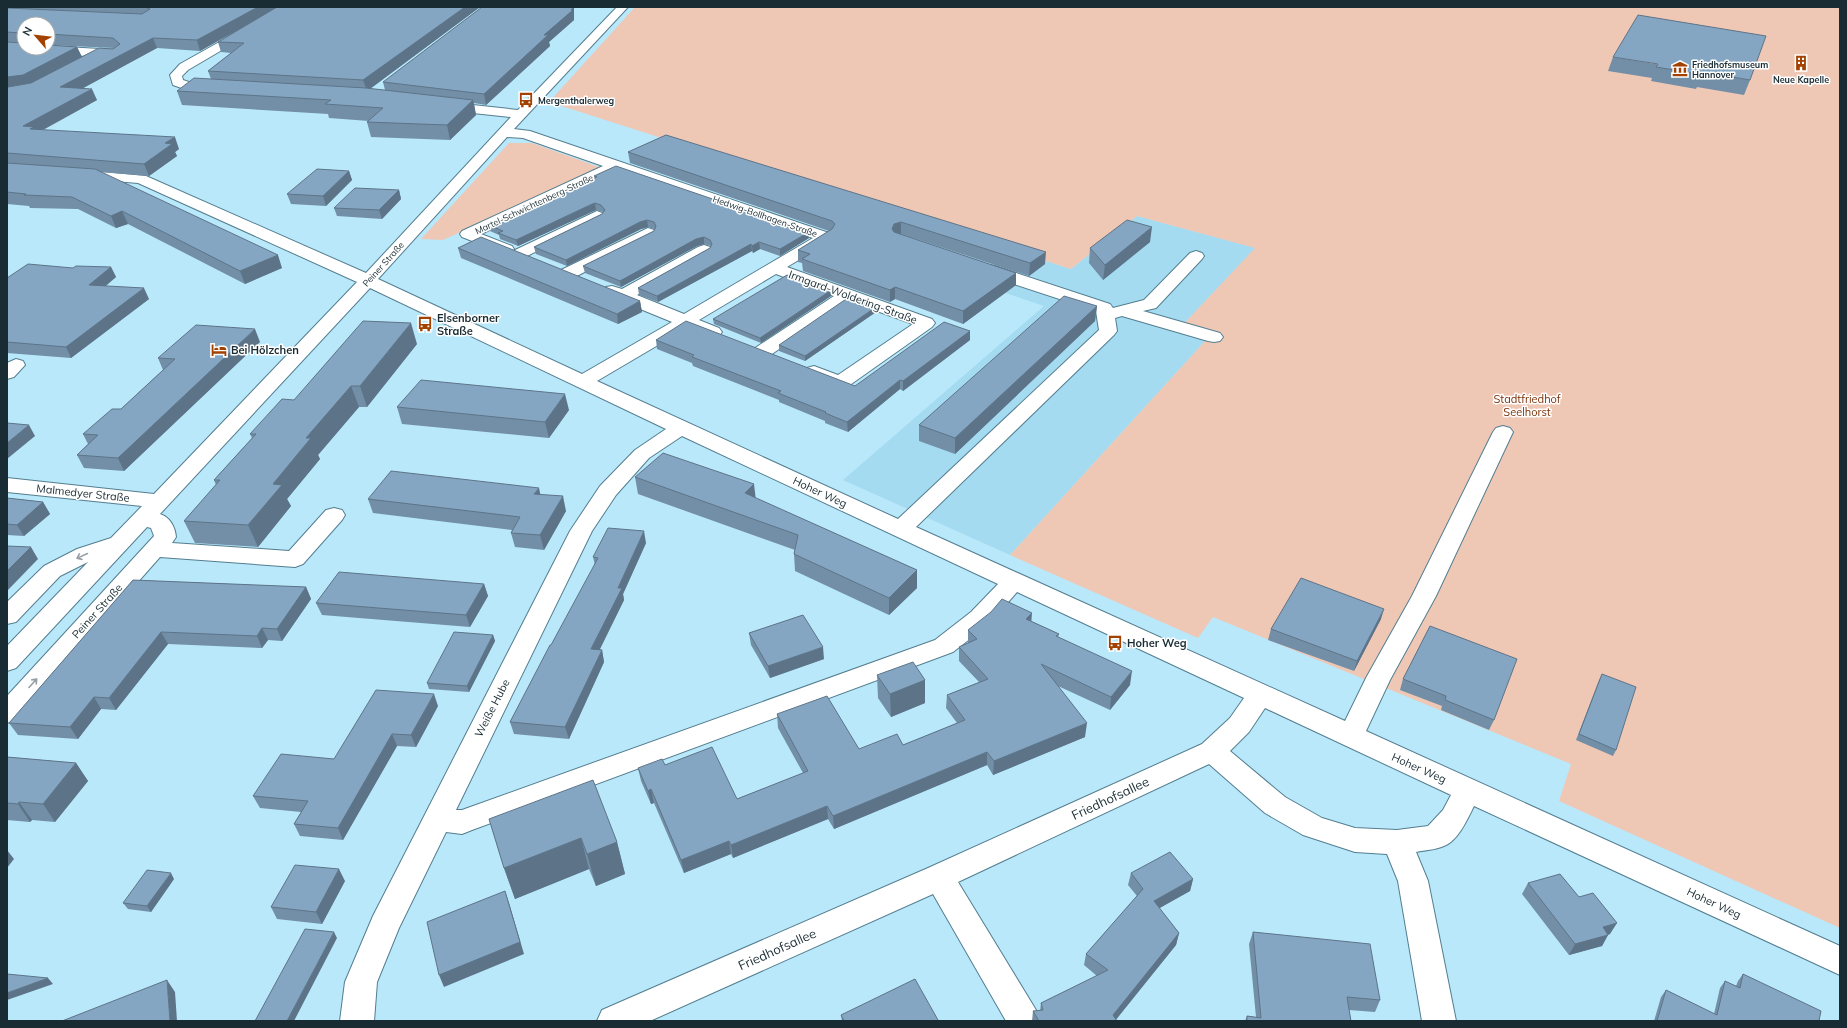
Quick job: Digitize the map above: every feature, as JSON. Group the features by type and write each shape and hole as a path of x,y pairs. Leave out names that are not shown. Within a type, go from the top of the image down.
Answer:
{"street":[{"path":"226,88 187,86 177,82 176,76 184,67 290,7"},
{"name":"Peiner Straße","path":"7,662 367,282 503,133 623,7"},
{"path":"8,48 118,54"},
{"path":"82,63 101,53"},
{"path":"429,104 522,114"},
{"name":"Hedwig-Bollhagen-Straße","path":"503,133 525,134 826,237 583,382"},
{"name":"Martel-Schwichtenberg-Straße","path":"616,165 468,234 686,321"},
{"path":"62,173 141,178 367,282"},
{"path":"519,254 598,216"},
{"path":"554,268 648,233"},
{"path":"622,296 704,250"},
{"path":"1113,313 1150,304 1196,256"},
{"path":"976,265 1104,308 1113,313 1214,337"},
{"name":"Irmgard-Woldering-Straße","path":"774,268 926,323 840,383 755,349 847,295"},
{"name":"Hoher Weg","path":"367,282 1840,961"},
{"path":"901,529 1108,331 1113,313"},
{"path":"686,321 727,338"},
{"name":"Weiße Hube","path":"357,1021 361,982 384,926 581,531 608,491 642,454 681,428"},
{"path":"1350,736 1378,680 1424,596 1503,432"},
{"name":"Malmedyer Straße","path":"7,485 159,501"},
{"path":"148,556 295,560 334,515"},
{"name":"Peiner Straße","path":"7,712 165,537 164,529 158,521 141,520"},
{"name":"Peiner Straße","path":"7,616 52,571 85,554 119,543"},
{"path":"148,556 302,574"},
{"path":"437,819 462,822 944,646 980,618 1014,581"},
{"name":"Friedhofsallee","path":"614,1021 939,877 1212,751 1235,732 1249,714 1260,694"},
{"path":"1212,751 1275,805 1313,827 1355,840 1397,842 1436,837 1454,818 1467,790"},
{"path":"1397,842 1413,881 1440,1021"},
{"path":"939,877 1024,1021"}],"shaded area":[{"path":"1137,216 1256,248 1178,330 1206,340 1010,555 843,480 1044,306 870,247 914,219 1071,269"}],"green space":[{"name":"Stadtfriedhof Seelhorst","path":"635,7 1840,7 1840,928 1559,801 1571,764 1213,617 1198,638 1010,555 1206,340 1178,330 1255,248 1137,216 1071,269 549,102"},
{"path":"509,143 532,143 602,168 443,240 421,239"}],"building":[{"path":"145,7 258,7 197,40 153,38 60,87 92,89 23,126 34,127 30,129 175,137 165,143 172,144 144,164 7,153 7,87 31,83 99,48 113,49 120,44 113,38 56,34 56,16 16,16 16,33 7,32 7,8 142,14 150,9"},
{"path":"277,7 465,7 363,80 208,71 244,43 218,42"},
{"path":"482,7 573,7 571,10 573,10 544,35 548,35 484,94 383,82"},
{"path":"1638,15 1766,36 1750,80 1703,72 1701,75 1656,67 1658,64 1613,57"},
{"path":"7,42 16,43 16,56 56,56 56,46 77,47 23,75 7,77"},
{"path":"194,78 366,88 473,100 447,125 367,122 383,108 325,104 331,100 177,91"},
{"path":"666,135 1046,252 1030,263 901,222 894,224 892,229 894,232 1016,273 963,311 895,287 890,290 802,259 810,254 798,250 832,229 835,224 832,221 628,152"},
{"path":"7,163 95,169 278,255 240,271 122,211 111,216 72,197 24,195 26,194 7,192"},
{"path":"616,166 809,232 780,249 759,242 752,246 751,244 657,296 638,288 710,248 712,244 710,240 704,237 696,239 620,281 583,266 654,231 656,226 654,222 647,220 640,222 566,260 534,247 602,214 605,210 601,205 595,203 590,205 516,240 498,233 503,231 488,225 597,177 594,176"},
{"path":"317,169 349,171 323,196 287,194"},
{"path":"355,188 399,190 379,210 334,208"},
{"path":"1127,220 1152,227 1105,265 1090,248"},
{"path":"481,237 640,301 617,314 458,248"},
{"path":"28,264 73,268 76,266 111,267 89,285 144,288 66,347 7,342 7,278"},
{"path":"787,275 830,291 760,338 713,319"},
{"path":"1064,296 1097,306 955,438 919,425"},
{"path":"849,297 876,307 805,356 779,345"},
{"path":"363,321 411,323 360,386 351,386 306,438 311,438 273,484 282,485 248,525 184,521 220,480 214,480 256,434 250,434 282,399 294,400"},
{"path":"686,321 855,386 944,322 970,331 903,381 900,380 847,422 778,393 781,391 692,357 694,355 656,340"},
{"path":"196,325 255,329 118,458 77,455 98,435 83,434 112,409 121,409 175,359 158,358"},
{"path":"421,380 565,394 545,422 397,407"},
{"path":"7,423 29,425 7,443"},
{"path":"663,453 754,484 745,493 917,570 889,598 794,554 798,535 635,477"},
{"path":"391,471 539,488 534,494 563,496 540,535 511,533 520,517 368,499"},
{"path":"7,498 43,502 17,525 7,524"},
{"path":"608,528 644,531 618,588 622,588 591,649 602,650 565,727 510,722 598,558 593,557"},
{"path":"7,546 31,547 7,571"},
{"path":"339,572 484,584 466,615 316,603"},
{"path":"1301,578 1384,609 1357,661 1271,629"},
{"path":"133,580 306,587 277,629 262,628 257,636 161,632 109,698 94,697 70,727 9,723"},
{"path":"1002,599 1032,613 1026,619 1059,634 1056,636 1132,671 1111,697 1041,664 1087,723 994,761 987,752 833,816 827,806 731,845 729,841 681,860 651,789 648,791 638,768 662,759 665,765 712,747 737,799 808,771 777,714 827,696 859,749 897,734 903,745 965,720 947,695 988,679 959,647 977,639 968,630 991,612"},
{"path":"803,615 823,647 768,666 749,633"},
{"path":"1430,626 1517,659 1494,720 1445,700 1446,696 1403,679"},
{"path":"454,632 493,635 467,686 427,683"},
{"path":"913,662 925,680 890,694 877,675"},
{"path":"1602,674 1636,687 1616,750 1579,734"},
{"path":"376,690 434,694 411,735 392,734 338,828 294,824 308,801 253,796 281,754 334,759"},
{"path":"7,757 76,763 43,804 19,802 18,804 7,803"},
{"path":"593,780 617,842 587,854 581,838 504,868 489,819"},
{"path":"1170,852 1193,879 1154,901 1179,933 1113,1015 1117,1021 1039,1021 1033,1011 1043,1010 1041,1003 1108,970 1086,954 1143,889 1131,873"},
{"path":"295,865 339,869 316,912 271,907"},
{"path":"147,870 171,873 147,906 123,903"},
{"path":"1560,874 1579,897 1593,893 1617,923 1603,927 1608,935 1575,944 1528,883"},
{"path":"505,891 520,942 439,975 427,922"},
{"path":"305,929 334,932 287,1021 255,1021"},
{"path":"1253,932 1370,944 1380,1000 1347,997 1351,1021 1247,1021 1247,1016 1261,1018"},
{"path":"7,974 48,978 7,993"},
{"path":"1743,974 1821,1011 1819,1021 1657,1021 1666,990 1717,1015 1725,981 1740,988"},
{"path":"915,979 938,1020 937,1021 844,1021 841,1015"},
{"path":"167,980 170,1021 62,1021"}],"place":[{"name":"Neue Kapelle","path":"1801,63"},
{"name":"Friedhofsmuseum Hannover","path":"1680,69"},
{"name":"Mergenthalerweg","path":"526,100"},
{"name":"Elsenborner Straße","path":"425,324"},
{"name":"Bei Hölzchen","path":"219,350"},
{"name":"Hoher Weg","path":"1115,643"}]}
